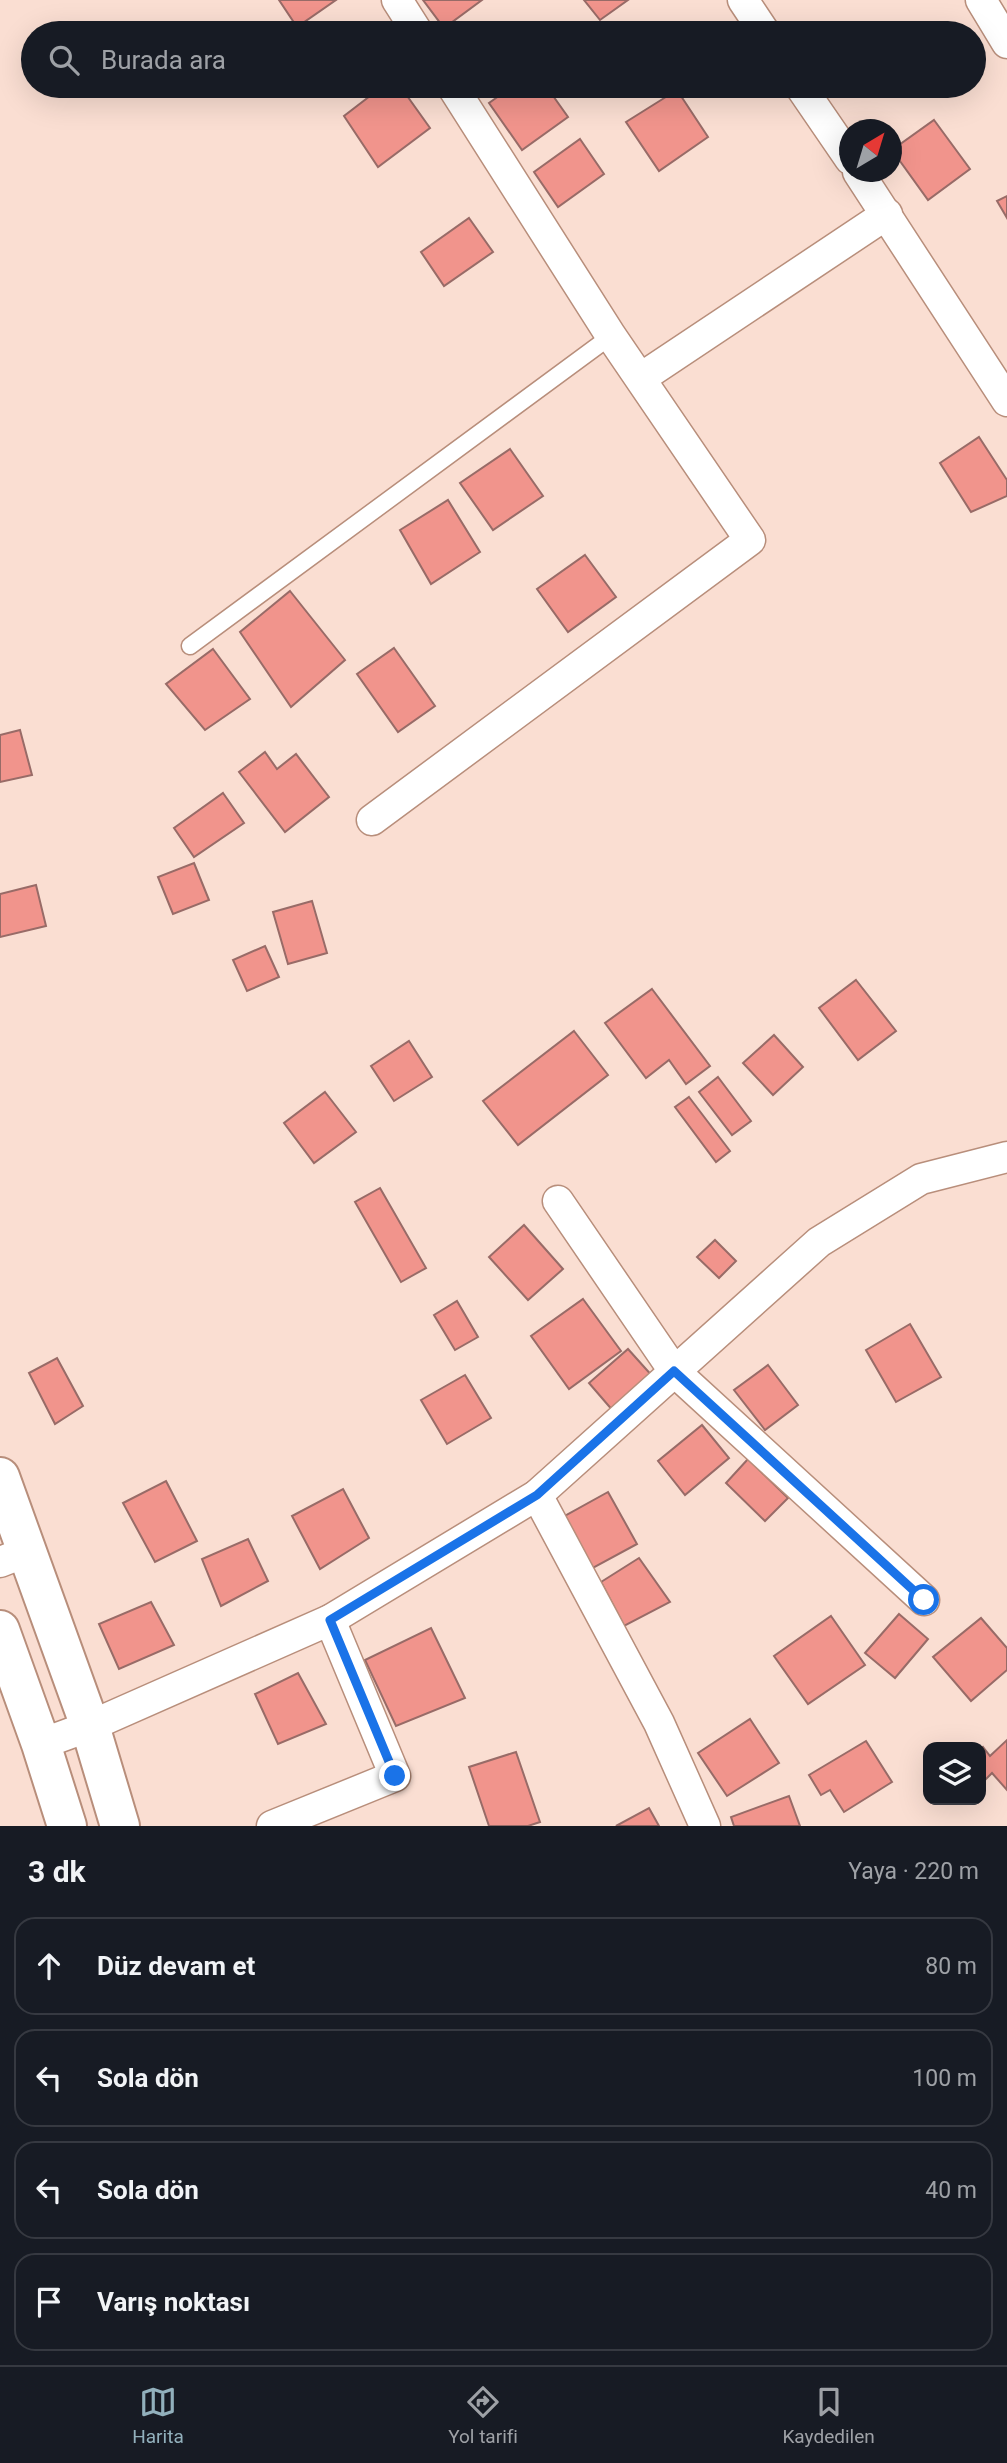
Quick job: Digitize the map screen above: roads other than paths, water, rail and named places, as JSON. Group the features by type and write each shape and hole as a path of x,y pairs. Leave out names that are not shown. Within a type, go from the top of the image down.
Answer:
{"highway":[{"path":"0,1477 14,1556 90,1726 120,1826"},
{"path":"0,1630 67,1826"}],"street":[{"path":"397,0 410,21"},
{"path":"743,0 757,21"},
{"path":"981,0 1007,43"},
{"path":"372,820 750,540 611,336 460,98"},
{"path":"808,98 839,144"},
{"path":"865,182 1007,401"},
{"path":"642,379 887,214"},
{"path":"41,1744 90,1726 330,1620 537,1495 819,1242 921,1179 1007,1157"},
{"path":"558,1201 674,1371 924,1600"},
{"path":"537,1495 659,1723 705,1826"},
{"path":"272,1826 395,1776 330,1620"}],"lane":[{"path":"190,646 611,336"}]}
